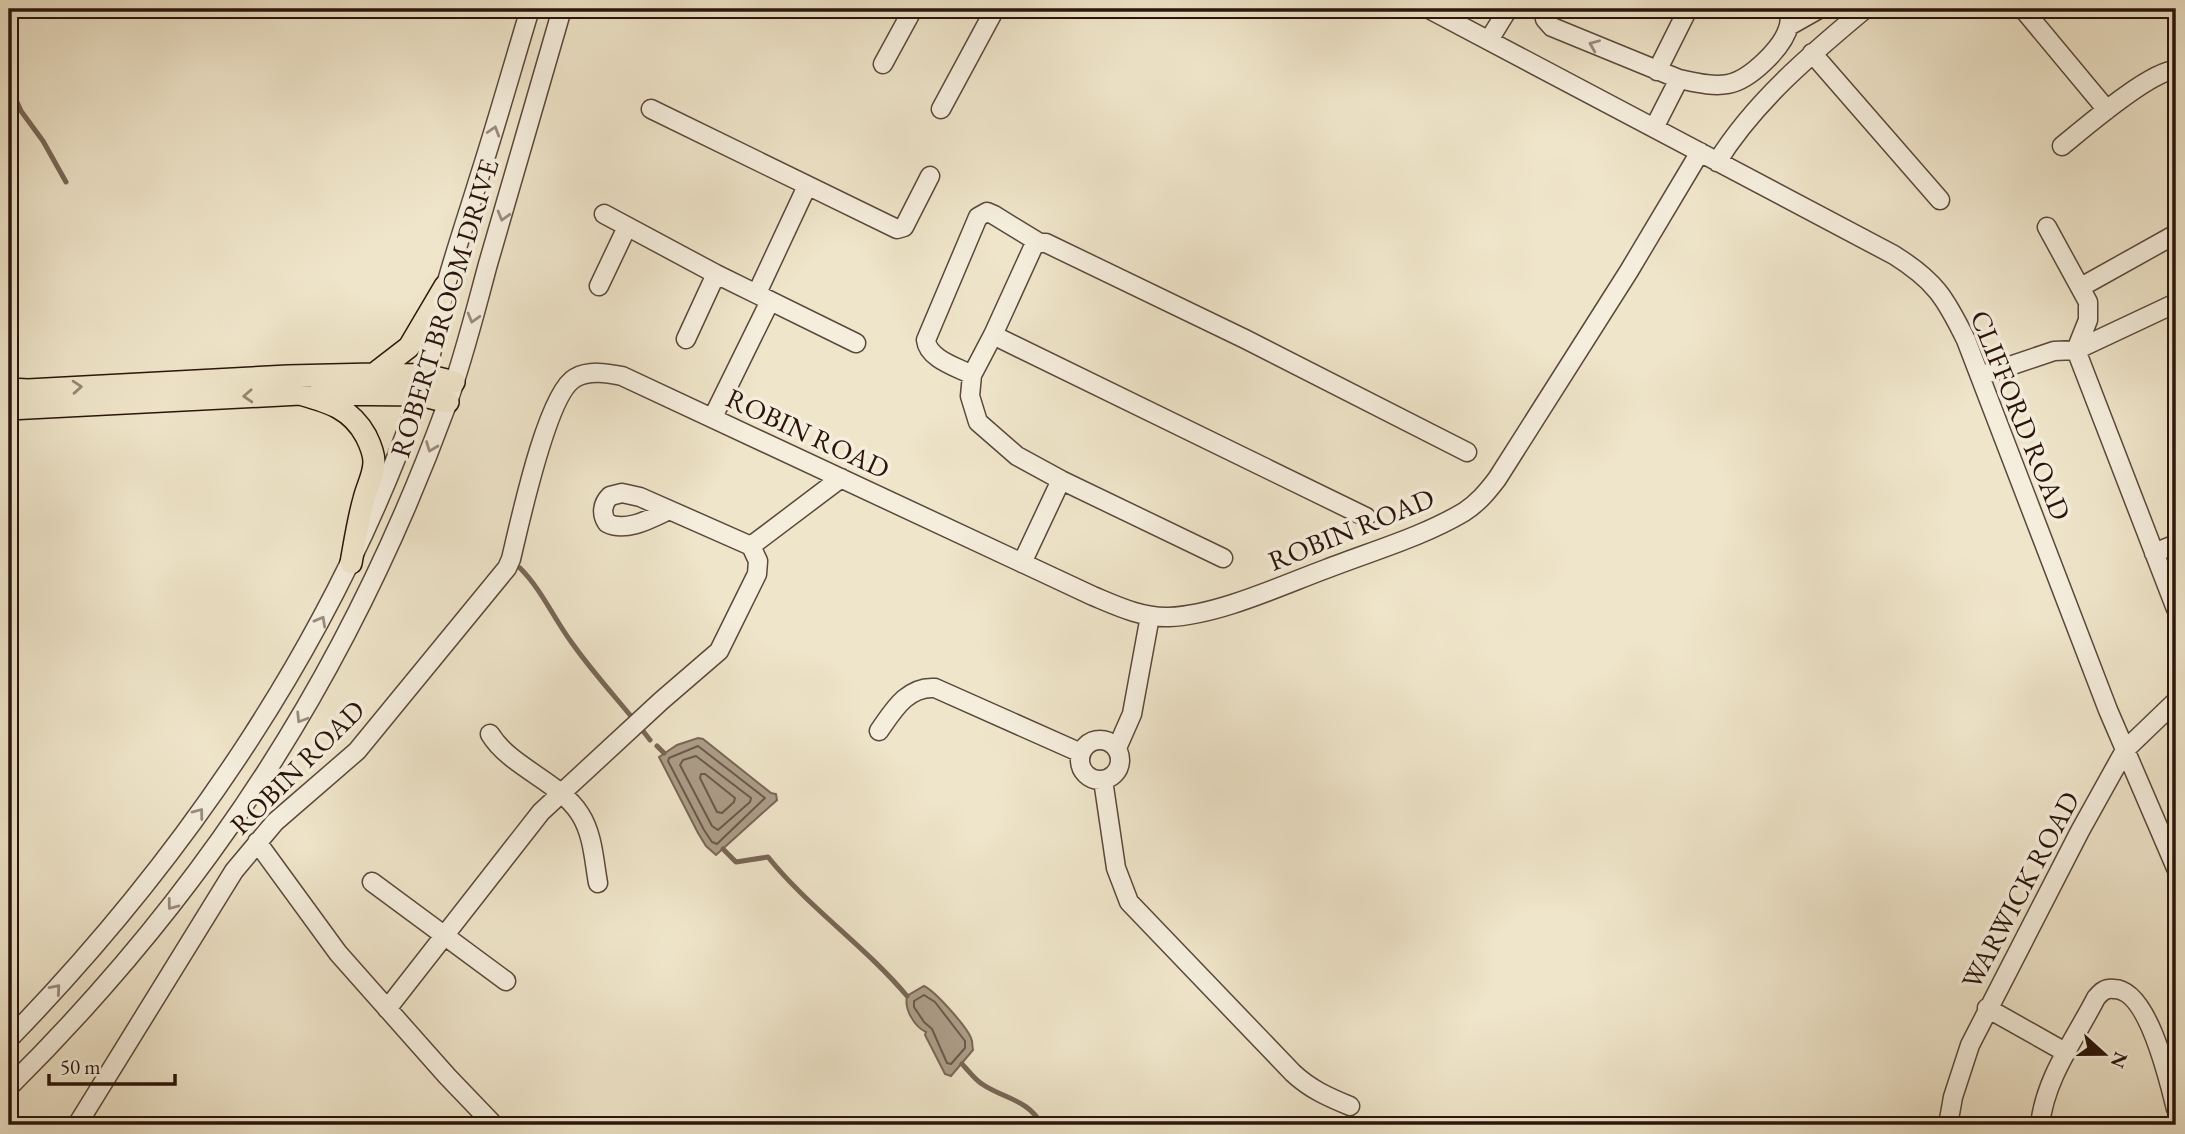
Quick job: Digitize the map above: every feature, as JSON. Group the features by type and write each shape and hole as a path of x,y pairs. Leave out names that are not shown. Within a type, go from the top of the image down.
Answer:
{"main road":[{"path":"374,374 409,347 446,286"},
{"path":"9,388 28,390 275,376 374,374 451,392"},
{"path":"9,409 423,385"},
{"path":"300,394 346,411 363,431 372,451 372,473 364,497 351,563"}],"street":[{"name":"ROBERT BROOM DRIVE","path":"9,1039 122,913 202,811 259,726 351,563 423,385 446,286 530,9"},
{"name":"ROBERT BROOM DRIVE","path":"9,1087 150,934 224,837 289,737 353,624 396,533 451,392 562,9"},
{"path":"883,64 913,9"},
{"path":"941,109 995,9"},
{"name":"CLIFFORD ROAD","path":"1429,9 1894,255 1917,270 1949,305 1980,376 2125,750 2176,868"},
{"path":"1489,40 1508,9"},
{"path":"1543,9 1545,19 1552,27 1679,79 1716,85 1736,82 1776,51 1790,17 1819,9"},
{"path":"1657,71 1688,9"},
{"path":"1717,162 1743,126 1812,53 1865,9"},
{"path":"2024,9 2107,110"},
{"path":"1812,53 1940,200"},
{"path":"2062,146 2107,110 2169,69 2176,69"},
{"path":"1654,128 1679,79"},
{"path":"651,109 900,229 908,221 930,176"},
{"name":"ROBIN ROAD","path":"77,1125 115,1068 211,907 257,842 275,822 357,751 507,568 529,480 546,432 570,382 575,378 595,373 622,376 1093,596 1150,616 1187,615 1254,596 1406,538 1461,514 1482,499 1622,282 1700,152"},
{"path":"713,417 807,186"},
{"path":"972,374 933,355 926,340 978,217 987,212 1038,242 1046,243 1245,339 1467,452"},
{"path":"604,214 716,274 856,342"},
{"path":"598,286 627,227"},
{"path":"2047,227 2088,302 2090,313 2076,350 2176,609"},
{"path":"2081,287 2176,234"},
{"path":"1038,242 1028,256 993,335 972,374 970,396 978,422 1017,456 1223,558"},
{"path":"686,338 716,274"},
{"path":"1980,376 2054,351 2076,350 2176,303"},
{"path":"993,335 1366,517"},
{"path":"751,547 841,478"},
{"path":"1022,564 1061,480"},
{"path":"387,1009 541,812 649,712 709,662 723,644 757,574 758,561 751,547 669,510"},
{"path":"2154,553 2176,544"},
{"path":"1117,748 1105,740 1097,740 1084,747 1080,760 1084,773 1102,780 1113,775 1119,765 1117,748 1132,713 1150,616"},
{"path":"878,731 908,696 919,689 935,688 1081,754"},
{"name":"WARWICK ROAD","path":"1948,1125 1952,1097 1969,1045 2125,750 2176,701"},
{"path":"490,734 497,745 580,813 591,839 598,883"},
{"path":"1102,780 1116,868 1129,902 1293,1073 1315,1091 1350,1105"},
{"path":"257,842 338,953 494,1125"},
{"path":"372,882 506,981"},
{"path":"2040,1125 2043,1104 2066,1052 2101,992 2116,988 2124,990 2140,1004 2165,1066 2176,1109"},
{"path":"1987,1008 2066,1052"}],"water":[{"path":"703,739 771,793 776,794 777,800 716,855 698,833 659,757 677,745"},
{"path":"924,986 950,1010 972,1040 973,1050 951,1076 945,1074 925,1035 926,1032 914,1022 907,1007 907,996"}],"waterway":[{"path":"9,84 21,111 43,141 66,182"},
{"path":"520,568 581,656 650,740"},
{"path":"657,746 664,753"},
{"path":"723,849 736,862 768,857 784,876 907,996"},
{"path":"962,1064 979,1082 1030,1110 1042,1125"}]}
